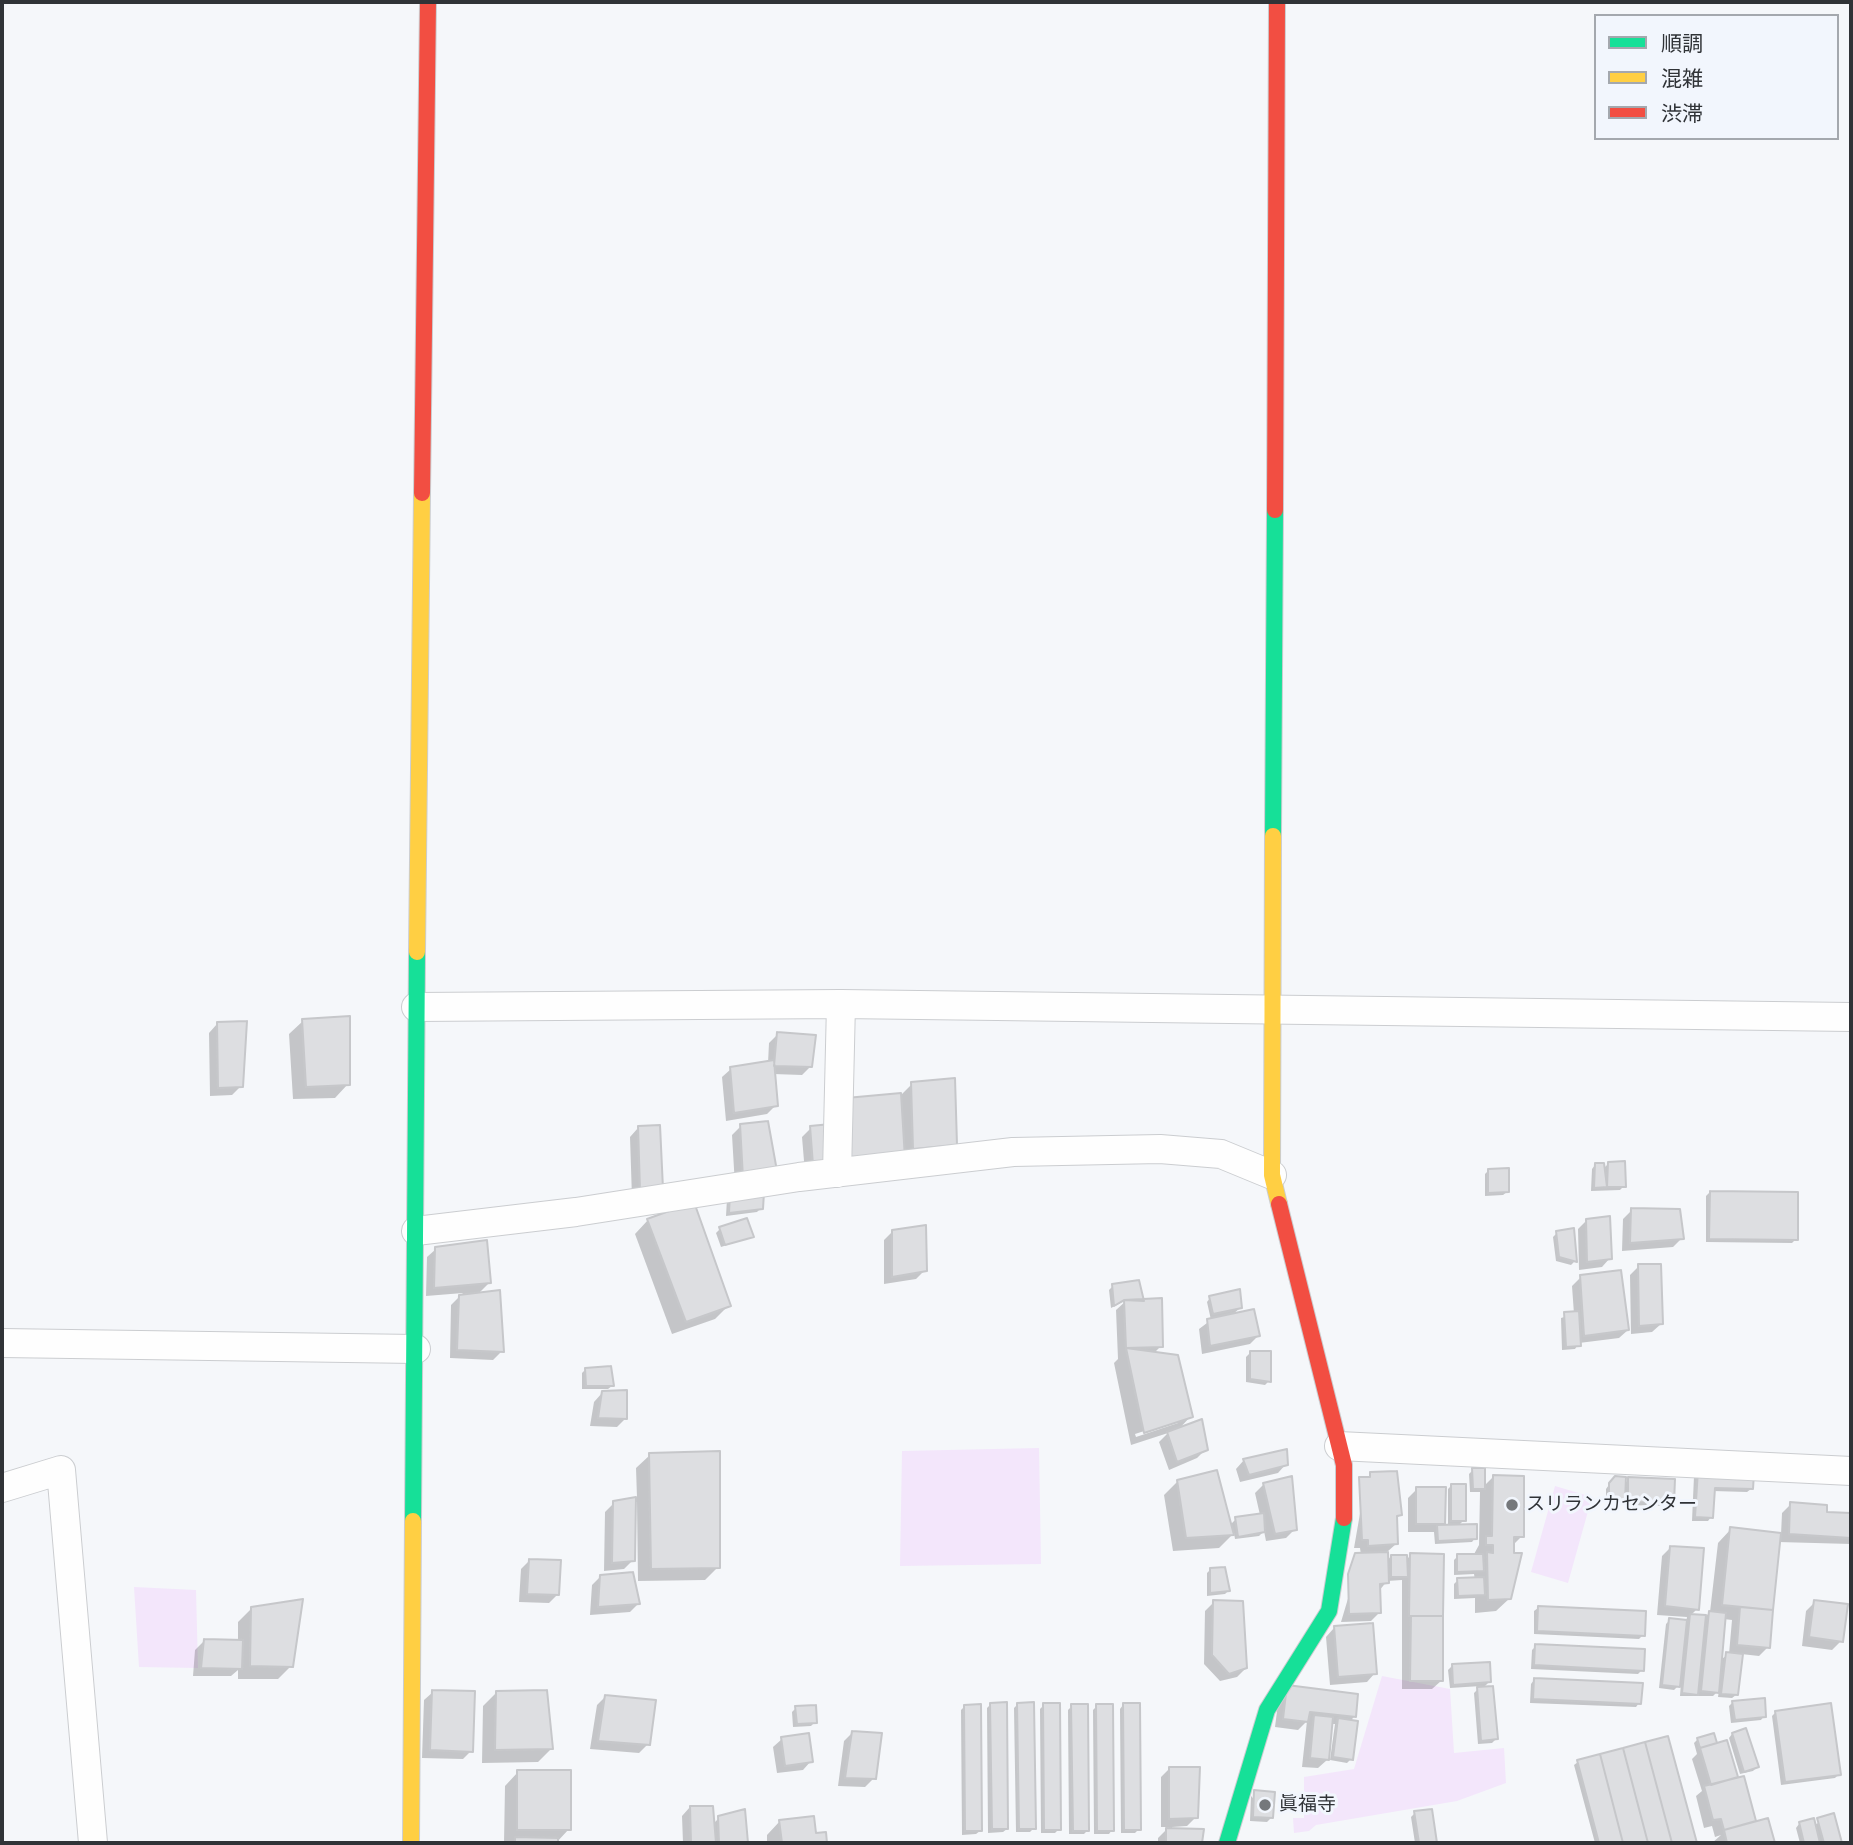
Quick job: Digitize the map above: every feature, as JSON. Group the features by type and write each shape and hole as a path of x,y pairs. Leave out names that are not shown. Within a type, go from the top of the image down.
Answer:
{"street":[{"path":"411,1843 416,1007 428,2"},
{"path":"1227,1843 1267,1710 1329,1611 1339,1564 1346,1501 1344,1465 1272,1175 1278,2"},
{"path":"416,1007 841,1004 1851,1017"},
{"path":"837,1172 841,1004"},
{"path":"416,1231 576,1212 837,1172 1013,1152 1160,1149 1221,1154 1272,1175"},
{"path":"2,1343 416,1349"},
{"path":"1339,1446 1851,1471"},
{"path":"2,1488 61,1470 93,1843"}],"shaded area":[{"path":"1039,1448 1041,1564 900,1566 902,1451"},
{"path":"1555,1486 1592,1497 1568,1583 1531,1572"},
{"path":"134,1587 196,1590 198,1668 139,1667"},
{"path":"1382,1676 1450,1689 1454,1753 1504,1748 1506,1783 1457,1801 1316,1825 1309,1831 1294,1833 1293,1818 1304,1818 1304,1777 1354,1769"}],"building":[{"path":"350,1016 350,1085 306,1087 302,1019"},
{"path":"247,1021 243,1087 218,1088 217,1022"},
{"path":"777,1032 816,1035 812,1067 774,1066"},
{"path":"774,1060 778,1106 734,1113 730,1067"},
{"path":"955,1078 957,1145 913,1149 911,1082"},
{"path":"901,1093 905,1159 846,1165 846,1098"},
{"path":"768,1121 777,1171 743,1178 740,1124"},
{"path":"831,1124 834,1164 813,1165 810,1126"},
{"path":"660,1125 663,1189 640,1190 638,1126"},
{"path":"1625,1161 1626,1187 1607,1187 1608,1162"},
{"path":"1595,1163 1604,1163 1607,1187 1594,1188"},
{"path":"1509,1168 1509,1192 1488,1193 1488,1169"},
{"path":"1710,1191 1798,1192 1798,1240 1709,1239"},
{"path":"764,1192 763,1209 729,1213 730,1193"},
{"path":"694,1202 731,1306 686,1322 647,1219"},
{"path":"1631,1208 1680,1209 1684,1239 1630,1243"},
{"path":"1610,1216 1612,1259 1587,1262 1586,1219"},
{"path":"747,1218 754,1237 725,1245 719,1227"},
{"path":"926,1225 927,1271 892,1277 892,1230"},
{"path":"1574,1228 1577,1262 1559,1257 1556,1231"},
{"path":"487,1240 491,1283 434,1288 435,1247"},
{"path":"1638,1264 1661,1264 1663,1324 1639,1326"},
{"path":"1621,1270 1629,1330 1584,1336 1580,1275"},
{"path":"1139,1280 1144,1301 1124,1300 1114,1306 1112,1284"},
{"path":"1240,1289 1242,1308 1213,1314 1209,1296"},
{"path":"500,1290 504,1352 457,1350 459,1295"},
{"path":"1162,1298 1163,1347 1126,1348 1124,1300"},
{"path":"1254,1309 1260,1336 1210,1346 1207,1319"},
{"path":"1579,1311 1581,1346 1566,1347 1564,1312"},
{"path":"1126,1348 1178,1355 1193,1417 1144,1433"},
{"path":"1250,1351 1271,1351 1271,1382 1250,1379"},
{"path":"611,1366 614,1386 586,1386 585,1368"},
{"path":"627,1390 627,1419 598,1418 602,1391"},
{"path":"1202,1419 1208,1450 1177,1462 1167,1432"},
{"path":"1287,1449 1288,1465 1249,1475 1243,1459"},
{"path":"720,1451 720,1568 651,1569 649,1453"},
{"path":"1472,1468 1485,1468 1485,1489 1473,1489"},
{"path":"1217,1470 1234,1535 1186,1538 1177,1480"},
{"path":"1698,1470 1754,1473 1753,1489 1715,1488 1713,1518 1695,1517"},
{"path":"1397,1471 1402,1515 1397,1516 1398,1544 1368,1546 1368,1540 1362,1540 1359,1477 1370,1477 1370,1472"},
{"path":"1493,1475 1524,1476 1524,1537 1514,1537 1514,1553 1522,1553 1511,1599 1488,1600 1487,1552 1493,1553 1493,1545 1486,1545 1486,1536 1492,1536"},
{"path":"1292,1476 1297,1530 1275,1534 1263,1483"},
{"path":"1615,1476 1626,1477 1625,1502 1614,1501 1609,1494 1609,1483"},
{"path":"1628,1477 1675,1479 1674,1503 1628,1502"},
{"path":"1451,1484 1466,1484 1466,1521 1451,1521"},
{"path":"1416,1487 1446,1487 1445,1524 1416,1524"},
{"path":"636,1497 635,1561 612,1563 613,1501"},
{"path":"1790,1502 1827,1505 1827,1512 1851,1513 1851,1538 1789,1534"},
{"path":"1264,1513 1265,1532 1238,1537 1235,1517"},
{"path":"1477,1524 1477,1539 1438,1541 1437,1525"},
{"path":"1730,1527 1781,1533 1773,1610 1722,1605"},
{"path":"1670,1546 1704,1548 1699,1610 1665,1606"},
{"path":"1388,1552 1389,1583 1380,1584 1381,1613 1349,1614 1348,1574 1355,1553"},
{"path":"1410,1553 1444,1554 1443,1616 1409,1616"},
{"path":"1457,1554 1483,1554 1484,1571 1457,1572"},
{"path":"1391,1555 1407,1555 1408,1577 1391,1577"},
{"path":"529,1559 561,1560 559,1595 527,1594"},
{"path":"1225,1567 1230,1591 1210,1593 1210,1568"},
{"path":"633,1572 640,1604 598,1607 600,1575"},
{"path":"1484,1577 1485,1595 1458,1596 1457,1578"},
{"path":"303,1599 293,1667 250,1666 251,1607"},
{"path":"1213,1600 1243,1601 1247,1668 1229,1674 1212,1655"},
{"path":"1814,1600 1848,1604 1843,1642 1809,1637"},
{"path":"1538,1606 1646,1611 1645,1636 1537,1631"},
{"path":"1740,1607 1773,1610 1770,1648 1737,1645"},
{"path":"1709,1611 1726,1613 1719,1693 1701,1691"},
{"path":"1690,1614 1706,1615 1698,1695 1682,1693"},
{"path":"1411,1616 1443,1616 1443,1681 1410,1681"},
{"path":"1669,1618 1687,1620 1680,1687 1662,1685"},
{"path":"1373,1623 1377,1674 1338,1677 1334,1626"},
{"path":"204,1639 243,1640 242,1669 201,1668"},
{"path":"1535,1644 1645,1649 1644,1671 1534,1665"},
{"path":"1726,1652 1743,1654 1738,1695 1721,1694"},
{"path":"1490,1662 1491,1682 1453,1685 1452,1664"},
{"path":"1534,1678 1643,1683 1641,1704 1533,1699"},
{"path":"1287,1685 1358,1694 1356,1717 1310,1712 1308,1722 1283,1719"},
{"path":"1493,1686 1498,1739 1481,1741 1477,1687"},
{"path":"432,1690 475,1691 473,1752 430,1750"},
{"path":"547,1690 553,1749 495,1750 496,1691"},
{"path":"605,1695 656,1700 650,1745 598,1741"},
{"path":"1765,1698 1766,1717 1735,1720 1732,1701"},
{"path":"1007,1702 1008,1829 992,1829 990,1703"},
{"path":"1034,1702 1036,1829 1019,1829 1017,1703"},
{"path":"1043,1703 1060,1703 1061,1830 1044,1830"},
{"path":"1123,1703 1140,1703 1141,1830 1124,1830"},
{"path":"1831,1703 1841,1775 1785,1782 1775,1711"},
{"path":"981,1704 982,1831 965,1831 964,1705"},
{"path":"1071,1704 1088,1704 1089,1831 1073,1831"},
{"path":"1096,1704 1113,1704 1114,1831 1097,1831"},
{"path":"816,1705 817,1723 797,1724 795,1706"},
{"path":"1314,1715 1333,1717 1329,1760 1310,1758"},
{"path":"1338,1718 1358,1721 1353,1760 1333,1757"},
{"path":"1746,1728 1759,1767 1744,1772 1732,1733"},
{"path":"852,1731 882,1733 876,1779 845,1778"},
{"path":"809,1733 813,1762 785,1766 781,1737"},
{"path":"1714,1733 1717,1743 1700,1748 1697,1738"},
{"path":"1668,1736 1697,1843 1672,1843 1645,1742"},
{"path":"1727,1740 1738,1777 1711,1785 1700,1748"},
{"path":"1645,1742 1672,1843 1648,1843 1623,1748"},
{"path":"1623,1748 1648,1843 1623,1843 1600,1754"},
{"path":"1600,1754 1623,1843 1599,1843 1577,1760"},
{"path":"1169,1767 1200,1767 1198,1818 1169,1819"},
{"path":"517,1770 571,1770 571,1830 517,1830"},
{"path":"1744,1776 1756,1821 1724,1830 1721,1819 1713,1820 1704,1786"},
{"path":"1254,1790 1275,1792 1273,1818 1253,1817"},
{"path":"690,1806 713,1806 716,1843 691,1843"},
{"path":"745,1809 748,1843 719,1843 718,1816"},
{"path":"1432,1809 1437,1843 1419,1843 1414,1811"},
{"path":"1834,1813 1842,1843 1824,1843 1817,1818"},
{"path":"814,1816 816,1833 826,1832 827,1843 782,1843 779,1820"},
{"path":"1768,1818 1775,1843 1727,1843 1724,1830"},
{"path":"1814,1818 1820,1843 1804,1843 1799,1822"},
{"path":"1166,1828 1204,1829 1202,1843 1166,1843"},
{"path":"515,1837 558,1838 558,1843 515,1843"}],"traffic: fast":[{"path":"1273,836 1275,510"},
{"path":"413,1521 417,952"},
{"path":"1227,1843 1267,1710 1329,1611 1344,1518"}],"traffic: slow":[{"path":"417,952 422,493"},
{"path":"1273,836 1272,1175 1279,1204"},
{"path":"411,1843 413,1521"}],"traffic: jam":[{"path":"422,493 428,2"},
{"path":"1275,510 1277,2"},
{"path":"1279,1204 1344,1465 1344,1518"}],"place":[{"name":"スリランカセンター","path":"1512,1505"},
{"name":"眞福寺","path":"1265,1805"}]}
